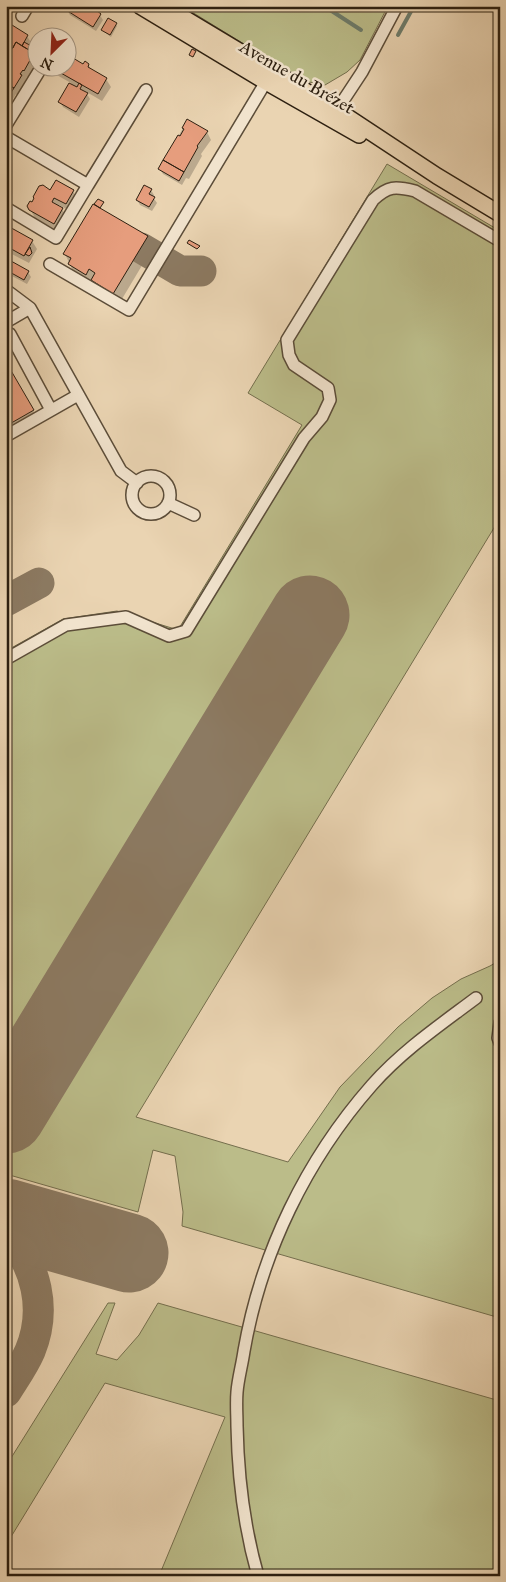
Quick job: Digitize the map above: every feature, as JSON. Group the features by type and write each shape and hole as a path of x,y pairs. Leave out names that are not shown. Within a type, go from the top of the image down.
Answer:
{"main road":[{"name":"Avenue du Brézet","path":"140,6 269,77 500,214"},
{"name":"Avenue du Brézet","path":"164,6 269,77"}],"street":[{"path":"334,115 362,72 397,6"},
{"path":"50,264 129,310 269,77"},
{"path":"6,125 11,106 33,78"},
{"path":"6,208 56,238 146,90"},
{"path":"6,136 88,185"},
{"path":"6,658 66,625 126,617 169,636 186,631 304,438 322,417 330,400 328,388 294,365 289,355 287,340 372,200 390,188 401,187 415,191 500,241"},
{"path":"6,290 30,308 121,471 137,483"},
{"path":"6,322 30,308"},
{"path":"10,334 51,410"},
{"path":"6,436 78,395"},
{"path":"151,477 162,480 169,490 168,503 160,512 154,514 142,512 137,508 132,497 133,491 137,483 145,478 151,477"},
{"path":"168,503 194,515"},
{"path":"258,1576 249,1542 238,1467 237,1392 248,1327 271,1251 298,1191 333,1133 367,1092 408,1049 476,998"},
{"path":"500,1023 498,1038 500,1043"}],"green space":[{"path":"190,6 388,6 360,60 347,72 325,85 304,81 187,9"},
{"path":"387,164 500,231 500,518 136,1117 288,1162 340,1087 398,1027 432,998 461,979 500,960 500,1318 182,1226 183,1212 175,1156 153,1150 138,1212 6,1174 6,651 63,619 117,611 178,630 302,425 248,393"},
{"path":"108,1303 115,1303 96,1354 117,1360 139,1335 158,1303 500,1401 500,1576 159,1576 225,1417 105,1383 6,1545 6,1466"}],"building":[{"path":"68,6 93,6 101,14 93,27 66,10"},
{"path":"108,18 117,23 110,35 101,30"},
{"path":"12,25 28,35 22,46 16,42 13,48 6,45 6,35"},
{"path":"16,42 28,49 28,64 20,74 22,75 14,88 6,84 6,59"},
{"path":"24,42 28,44 28,50 22,46"},
{"path":"192,49 196,51 193,57 189,55"},
{"path":"78,61 83,64 85,61 89,64 88,67 107,78 98,94 70,78 78,78"},
{"path":"69,83 77,87 79,83 82,85 80,89 88,93 76,112 58,102"},
{"path":"6,84 14,88 8,97 6,96"},
{"path":"187,119 208,131 197,146 184,172 163,160 178,135 180,136"},
{"path":"163,160 184,172 179,181 158,169"},
{"path":"56,180 74,190 66,204 54,198 52,202 63,208 54,224 29,210 27,206 30,201 32,202 39,186 43,185 50,190"},
{"path":"144,185 152,189 149,194 155,197 149,207 136,200"},
{"path":"98,199 104,202 100,208 94,204"},
{"path":"93,204 148,236 113,294 91,280 95,273 89,269 86,275 68,264 71,258 63,254"},
{"path":"6,225 33,240 24,256 6,246"},
{"path":"189,240 200,246 197,249 187,243"},
{"path":"30,247 32,253 29,256 25,254"},
{"path":"11,261 29,271 24,280 6,270"},
{"path":"6,362 34,410 6,426"}],"waterway":[{"path":"324,6 361,30"},
{"path":"398,35 414,6"}],"taxiway":[{"path":"141,248 180,271 201,271"},
{"path":"6,601 39,583"},
{"path":"6,1233 17,1245 32,1273 38,1304 38,1320 30,1351 6,1392"}],"runway":[{"path":"6,1114 310,615"},
{"path":"6,1218 129,1253"}]}
